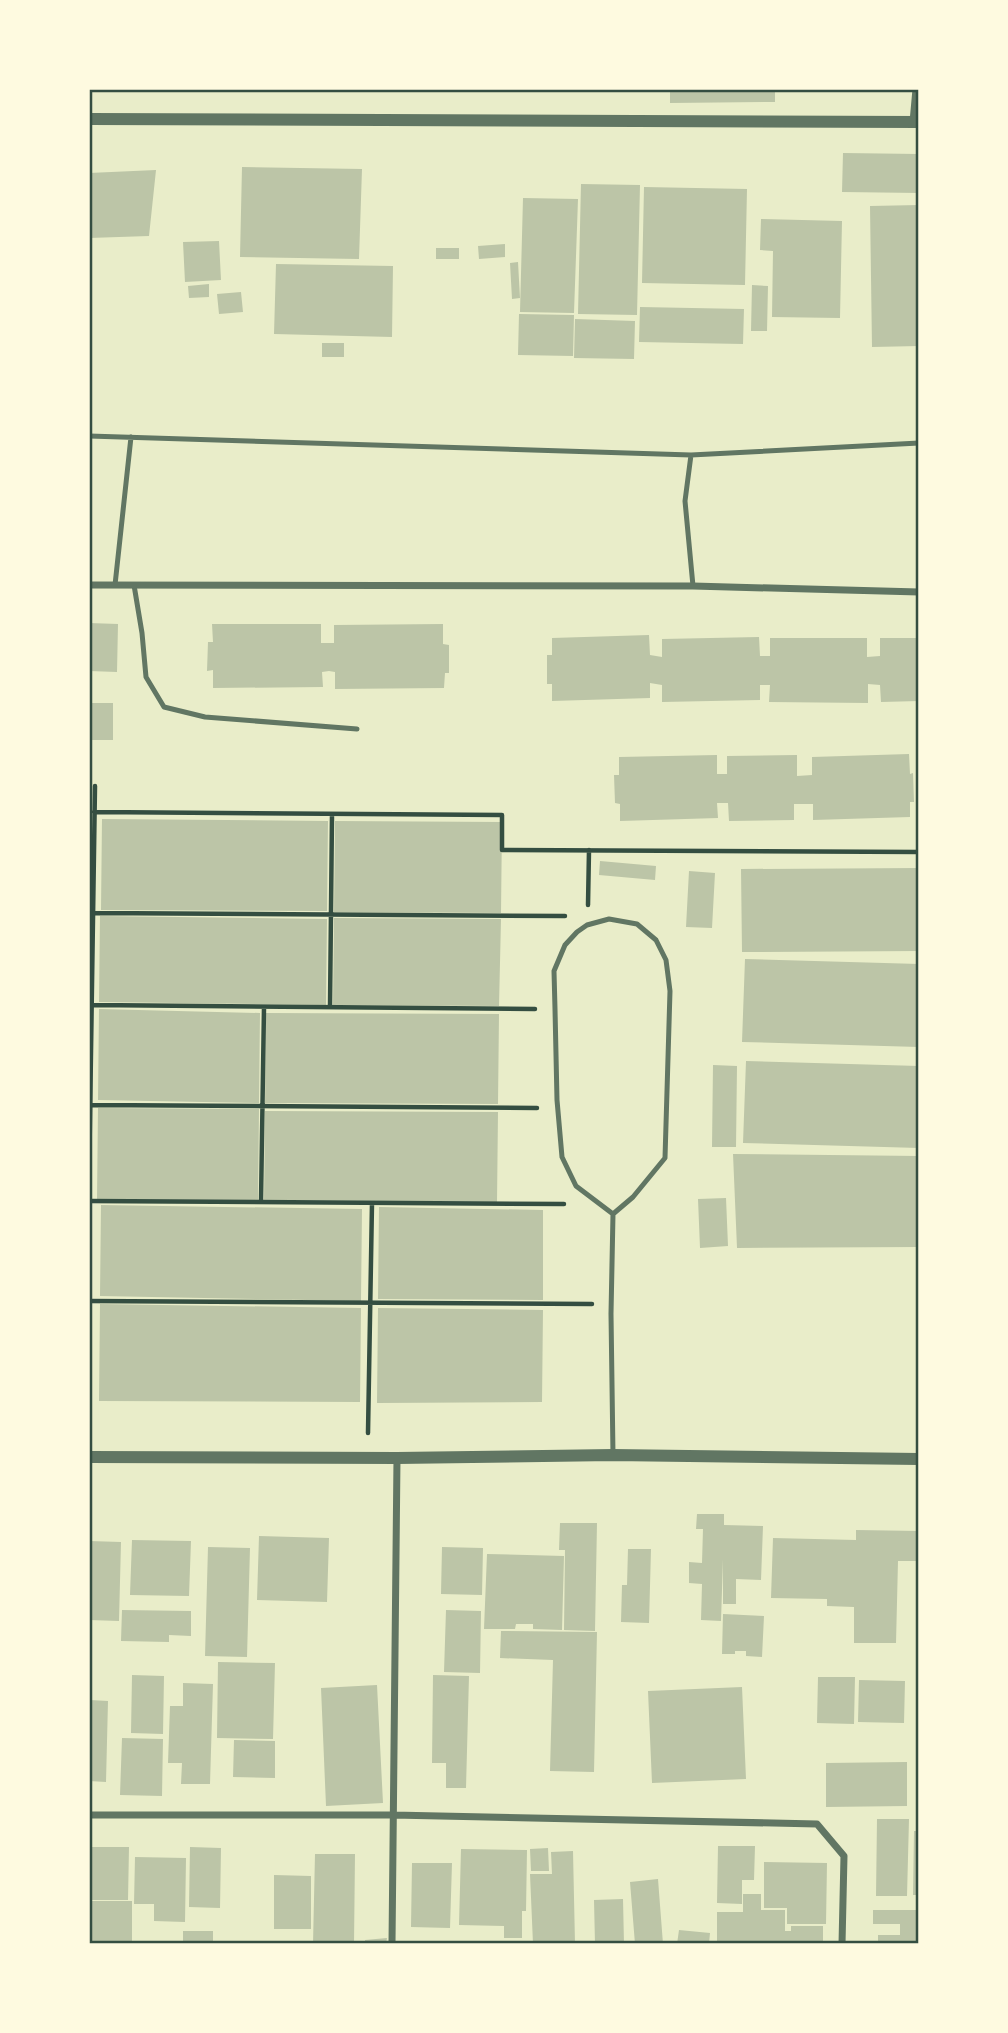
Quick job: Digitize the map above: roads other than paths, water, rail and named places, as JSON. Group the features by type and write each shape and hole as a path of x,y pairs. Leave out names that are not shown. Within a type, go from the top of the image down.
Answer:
{"street":[{"path":"89,119 916,122 916,89"},
{"path":"89,585 693,586 919,592"},
{"path":"89,1457 397,1458 613,1455 919,1459"},
{"path":"392,1944 397,1458"},
{"path":"89,1815 393,1815 817,1824 844,1856 842,1944"}],"lane":[{"path":"89,436 691,455 919,443"},
{"path":"115,585 131,437"},
{"path":"691,455 685,501 693,586"},
{"path":"134,585 146,677 164,707 205,718 356,729"},
{"path":"613,1214 576,1186 562,1157 557,1108 554,971 565,945 576,932 587,925 609,919 637,925 656,940 666,960 670,991 665,1158 633,1197 613,1214 613,1455"}]}
